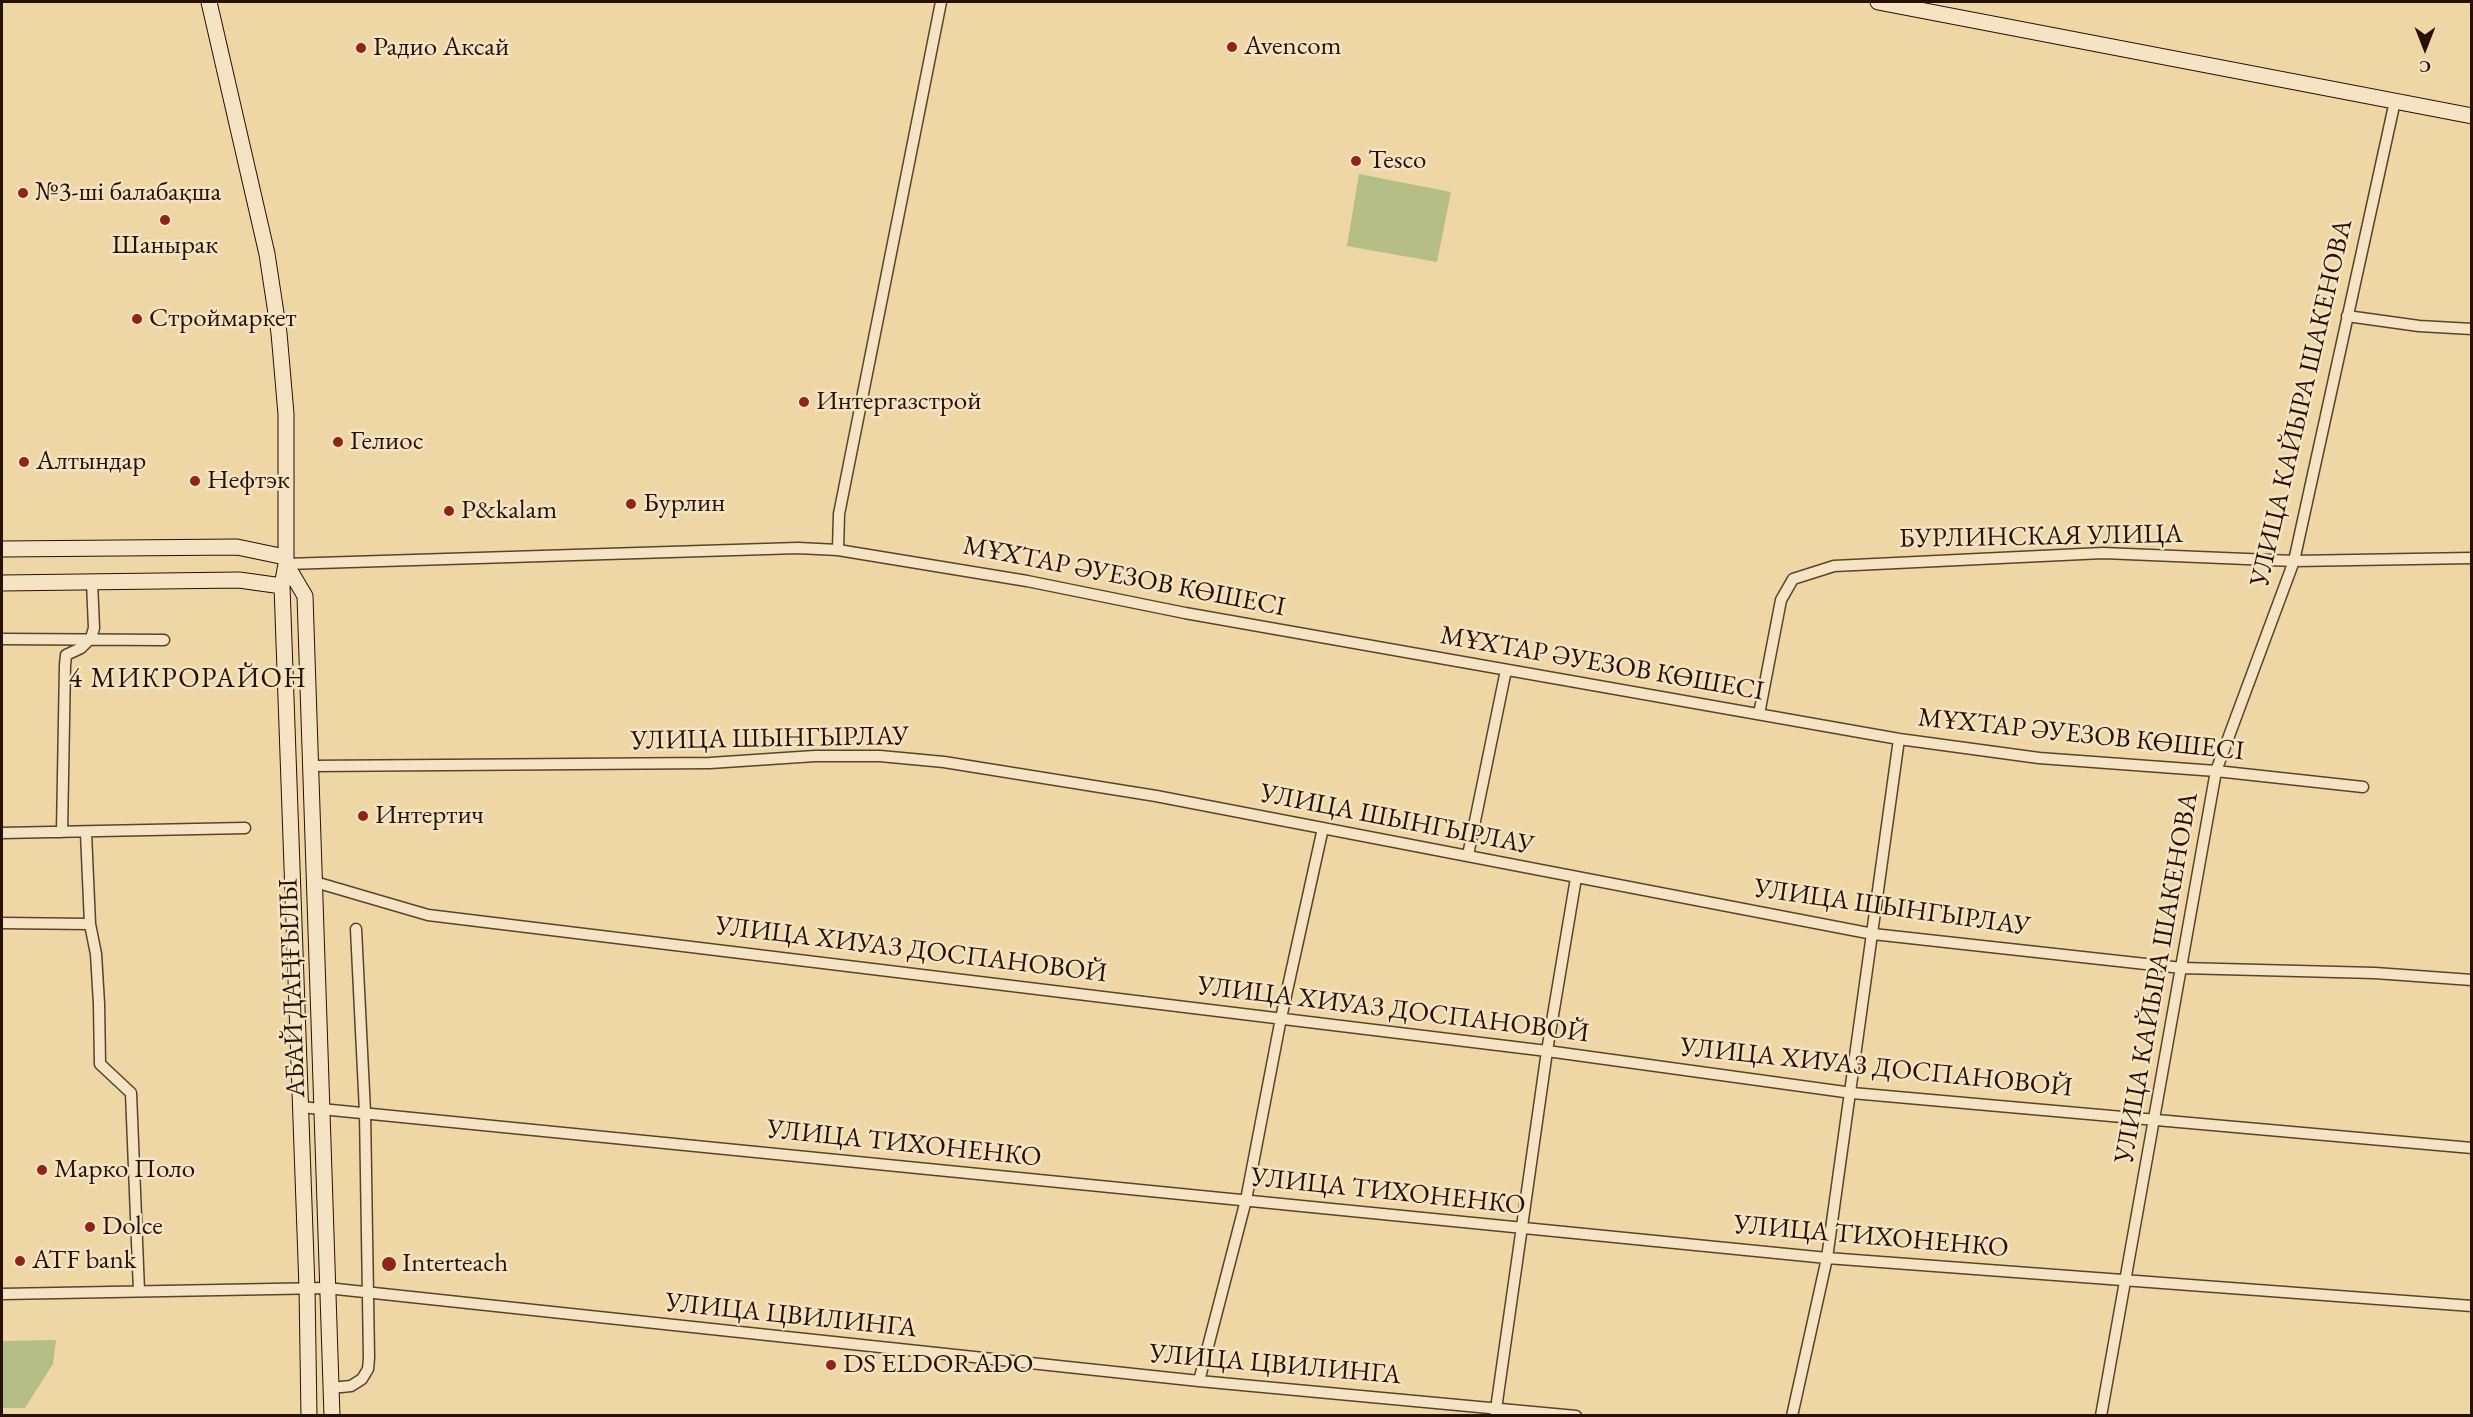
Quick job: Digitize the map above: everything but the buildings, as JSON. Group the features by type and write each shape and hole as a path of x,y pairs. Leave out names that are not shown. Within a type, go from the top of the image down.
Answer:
{"main road":[{"name":"АБАЙ ДАҢҒЫЛЫ","path":"209,2 267,254 279,333 287,457 286,561 282,586 307,1288 309,1416"},
{"path":"1878,2 2472,116"},
{"path":"2,549 237,547 286,561"},
{"name":"АБАЙ ДАҢҒЫЛЫ","path":"286,561 305,596 332,1416"},
{"path":"2,583 239,580 282,586"}],"street":[{"path":"838,550 839,514 941,2"},
{"name":"УЛИЦА КАЙЫРА ШАКЕНОВА","path":"2101,1416 2127,1281 2216,771 2294,561 2395,101"},
{"path":"2347,316 2419,326 2472,329"},
{"name":"МҰХТАР ӘУЕЗОВ КӨШЕСІ","path":"286,561 798,548 838,550 1027,580 1185,613 1899,739 2039,758 2216,771 2363,787"},
{"name":"БУРЛИНСКАЯ УЛИЦА","path":"1759,714 1781,600 1793,579 1834,566 2103,553 2294,561 2472,558"},
{"path":"62,832 66,655 81,648 92,639 94,628 92,582"},
{"path":"2,639 164,640"},
{"path":"1468,855 1506,670"},
{"path":"1792,1416 1827,1258 1852,1093 1899,739"},
{"name":"УЛИЦА ШЫНГЫРЛАУ","path":"311,766 711,763 815,756 880,756 944,762 1156,796 1873,934 2182,968 2375,973 2472,980"},
{"path":"2,833 245,828"},
{"path":"1199,1381 1246,1200 1281,1018 1323,828"},
{"path":"86,833 90,924 96,954 100,1064 131,1093 139,1291"},
{"path":"1495,1412 1547,1051 1576,878"},
{"name":"УЛИЦА ХИУАЗ ДОСПАНОВОЙ","path":"315,882 428,915 1547,1051 1852,1093 2472,1148"},
{"path":"2,923 90,924"},
{"path":"331,1388 351,1386 362,1379 368,1369 369,1293 365,1112 356,929"},
{"name":"УЛИЦА ТИХОНЕНКО","path":"301,1107 1827,1258 2472,1306"},
{"name":"УЛИЦА ЦВИЛИНГА","path":"2,1294 327,1287 1495,1412 1576,1416"}],"green space":[{"path":"1359,174 1451,192 1437,262 1347,246"},
{"path":"56,1340 53,1364 25,1408 2,1408 2,1341"}],"place":[{"name":"Avencom","path":"1232,47"},
{"name":"Радио Аксай","path":"361,48"},
{"name":"Tesco","path":"1356,161"},
{"name":"№3-ші балабақша","path":"23,193"},
{"name":"Шанырак","path":"165,220"},
{"name":"Строймаркет","path":"137,319"},
{"name":"Интергазстрой","path":"804,402"},
{"name":"Гелиос","path":"338,442"},
{"name":"Алтындар","path":"24,462"},
{"name":"Нефтэк","path":"195,481"},
{"name":"Бурлин","path":"631,504"},
{"name":"P&kalam","path":"449,511"},
{"name":"Интертич","path":"363,816"},
{"name":"Марко Поло","path":"42,1170"},
{"name":"Dolce","path":"90,1227"},
{"name":"ATF bank","path":"20,1261"},
{"name":"Interteach","path":"389,1264"},
{"name":"DS ELDORADO","path":"831,1365"}],"district":[{"name":"4 МИКРОРАЙОН","path":"188,679"}]}
